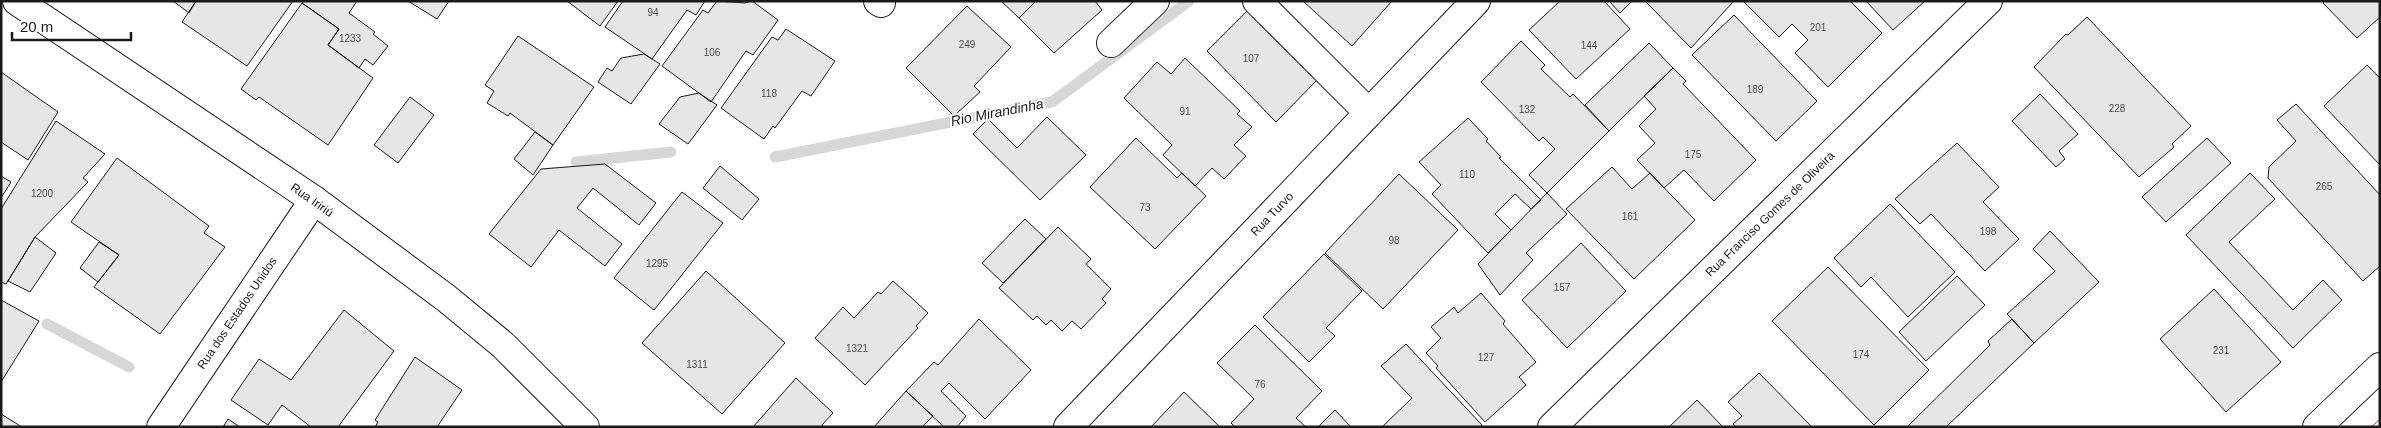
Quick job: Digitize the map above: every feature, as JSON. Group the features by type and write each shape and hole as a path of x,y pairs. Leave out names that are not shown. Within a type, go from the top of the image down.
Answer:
{"street":[{"name":"Rua Iririú","path":"17,1 314,200 446,298 503,345 585,427"},
{"path":"1111,44 1155,1"},
{"path":"1257,1 1369,113"},
{"name":"Rua Turvo","path":"1068,427 1476,1"},
{"name":"Rua Franciso Gomes de Oliveira","path":"1552,427 1988,1"},
{"name":"Rua dos Estados Unidos","path":"161,427 314,200"},
{"path":"2317,427 2380,367"}],"building":[{"path":"173,1 196,1 189,13"},
{"path":"196,1 293,1 247,66 182,22"},
{"path":"304,1 357,1 349,13 375,32 373,34 388,46 373,65 365,59 359,68 328,45 339,29 302,3"},
{"path":"408,1 449,1 437,19"},
{"path":"567,1 618,1 600,26"},
{"path":"623,1 705,1 696,15 687,10 652,59 605,27"},
{"path":"717,1 745,3 752,1 778,20 753,55 746,51 711,102 662,66 703,10 708,13"},
{"path":"1001,1 1036,1 1019,18"},
{"path":"1036,1 1095,1 1102,10 1054,53 1019,18"},
{"path":"1303,1 1392,1 1352,46"},
{"path":"1560,1 1604,1 1630,29 1576,79 1529,30"},
{"path":"1609,1 1632,1 1620,13"},
{"path":"1645,1 1732,1 1733,2 1691,48"},
{"path":"1743,1 1850,1 1882,33 1828,87 1795,53 1808,40 1792,24 1779,37"},
{"path":"1866,1 1925,1 1893,30"},
{"path":"2325,1 2380,1 2380,17 2357,38 2323,3"},
{"path":"302,3 339,29 328,45 373,78 328,145 259,97 256,100 241,89"},
{"path":"967,6 1011,47 974,86 980,92 954,116 906,68"},
{"path":"1252,6 1320,77 1276,122 1207,51"},
{"path":"1734,15 1817,101 1776,141 1692,55"},
{"path":"2087,17 2191,126 2172,144 2174,147 2139,177 2034,67 2066,34 2068,35"},
{"path":"786,29 835,61 811,96 802,91 775,128 773,126 764,139 721,108 772,37 778,40"},
{"path":"518,36 594,87 553,145 510,113 508,116 487,103 494,91 485,85"},
{"path":"1521,41 1545,65 1541,69 1570,97 1573,94 1609,131 1547,193 1529,175 1555,149 1543,137 1539,141 1481,82"},
{"path":"1649,43 1673,68 1609,131 1585,105"},
{"path":"644,54 660,64 631,104 598,82 607,68 612,71 621,58"},
{"path":"1185,58 1240,111 1237,114 1252,127 1234,145 1246,156 1224,179 1212,168 1195,186 1163,155 1172,145 1124,98 1157,62 1171,74"},
{"path":"2367,65 2380,78 2380,165 2324,106"},
{"path":"1673,68 1686,81 1683,84 1756,160 1714,201 1684,170 1664,188 1637,160 1655,143 1639,126 1656,109 1644,96"},
{"path":"1,72 58,112 28,160 1,142"},
{"path":"699,93 717,105 688,144 659,124 680,97"},
{"path":"2040,94 2078,134 2059,151 2065,159 2056,167 2012,121"},
{"path":"410,97 434,115 398,163 374,145"},
{"path":"2296,104 2380,195 2380,266 2363,281 2268,178 2269,167 2296,141 2277,120"},
{"path":"1047,117 1086,155 1040,200 973,134 988,119 1017,148"},
{"path":"1468,118 1488,139 1486,141 1501,157 1499,158 1541,200 1531,209 1515,194 1495,214 1511,230 1488,253 1432,194 1441,185 1419,162"},
{"path":"56,121 105,154 83,178 88,182 35,237 6,284 1,282 1,209"},
{"path":"535,132 553,145 533,175 514,159"},
{"path":"1136,138 1177,178 1182,173 1206,196 1155,249 1090,187"},
{"path":"2207,138 2231,163 2166,222 2142,197"},
{"path":"1957,143 1999,187 1983,202 2019,239 1985,271 1931,214 1920,224 1895,199"},
{"path":"117,158 209,226 204,233 225,247 160,334 94,287 119,255 71,222"},
{"path":"605,164 656,203 639,225 593,188 577,208 622,244 605,266 559,230 531,267 489,234 541,169"},
{"path":"720,166 759,199 742,220 703,188"},
{"path":"1612,167 1632,189 1650,173 1695,220 1634,279 1566,209"},
{"path":"2250,173 2275,199 2229,242 2293,310 2323,280 2342,300 2293,348 2186,235"},
{"path":"1399,174 1458,230 1383,309 1325,253"},
{"path":"1,176 11,182 1,198"},
{"path":"682,192 723,223 654,310 614,278"},
{"path":"1547,193 1567,214 1526,253 1533,260 1500,295 1478,264"},
{"path":"1890,204 1955,272 1908,317 1871,277 1861,287 1834,258"},
{"path":"1025,219 1046,239 1003,283 982,263"},
{"path":"1058,227 1091,259 1086,264 1111,289 1102,299 1106,303 1081,329 1072,321 1062,331 1051,320 1046,325 1037,316 1033,320 999,288"},
{"path":"2050,231 2099,282 2034,343 2007,314 2055,271 2033,249"},
{"path":"35,237 56,253 30,292 8,281"},
{"path":"99,242 119,255 98,282 80,268"},
{"path":"1581,243 1626,291 1567,348 1522,300"},
{"path":"1324,254 1362,291 1326,328 1335,336 1309,362 1263,317"},
{"path":"1828,267 1929,370 1874,425 1772,321"},
{"path":"706,271 785,343 722,414 642,343"},
{"path":"1957,276 1985,305 1926,361 1899,332"},
{"path":"893,281 928,313 916,326 918,328 865,385 815,338 843,307 854,318 878,292 881,294"},
{"path":"2214,289 2281,362 2226,412 2160,339"},
{"path":"1481,293 1505,321 1503,324 1536,362 1519,377 1526,385 1485,422 1436,368 1438,366 1426,353 1441,338 1431,327 1454,307 1458,313"},
{"path":"1,300 39,321 1,382"},
{"path":"344,310 394,351 338,427 311,427 282,405 268,425 231,400 259,359 291,380"},
{"path":"979,319 1031,370 985,419 949,383 941,391 966,416 957,427 944,427 906,391 934,362 938,365"},
{"path":"2012,319 2034,343 1946,427 1907,427 1990,345 1988,341"},
{"path":"1255,325 1322,391 1296,418 1306,427 1235,427 1231,423 1254,399 1217,363"},
{"path":"1406,344 1482,425 1480,427 1382,427 1412,398 1381,366"},
{"path":"415,357 462,390 437,427 375,427 378,422 375,420"},
{"path":"1759,373 1812,427 1736,427 1733,424 1742,416 1728,402"},
{"path":"796,378 833,413 822,425 824,427 753,427"},
{"path":"906,391 933,416 922,427 874,427"},
{"path":"1184,392 1220,427 1151,427"},
{"path":"1697,400 1723,427 1669,427"},
{"path":"1335,410 1351,427 1318,427"},
{"path":"1,414 22,427 1,427"},
{"path":"228,419 240,427 223,427"}],"waterway":[{"name":"Rio Mirandinha","path":"775,157 1052,102 1189,1"},
{"name":"Rio Mirandinha","path":"576,162 671,152"},
{"name":"Rio Mirandinha","path":"47,324 129,367"}],"power":[{"path":"2371,427 2380,419"}]}
